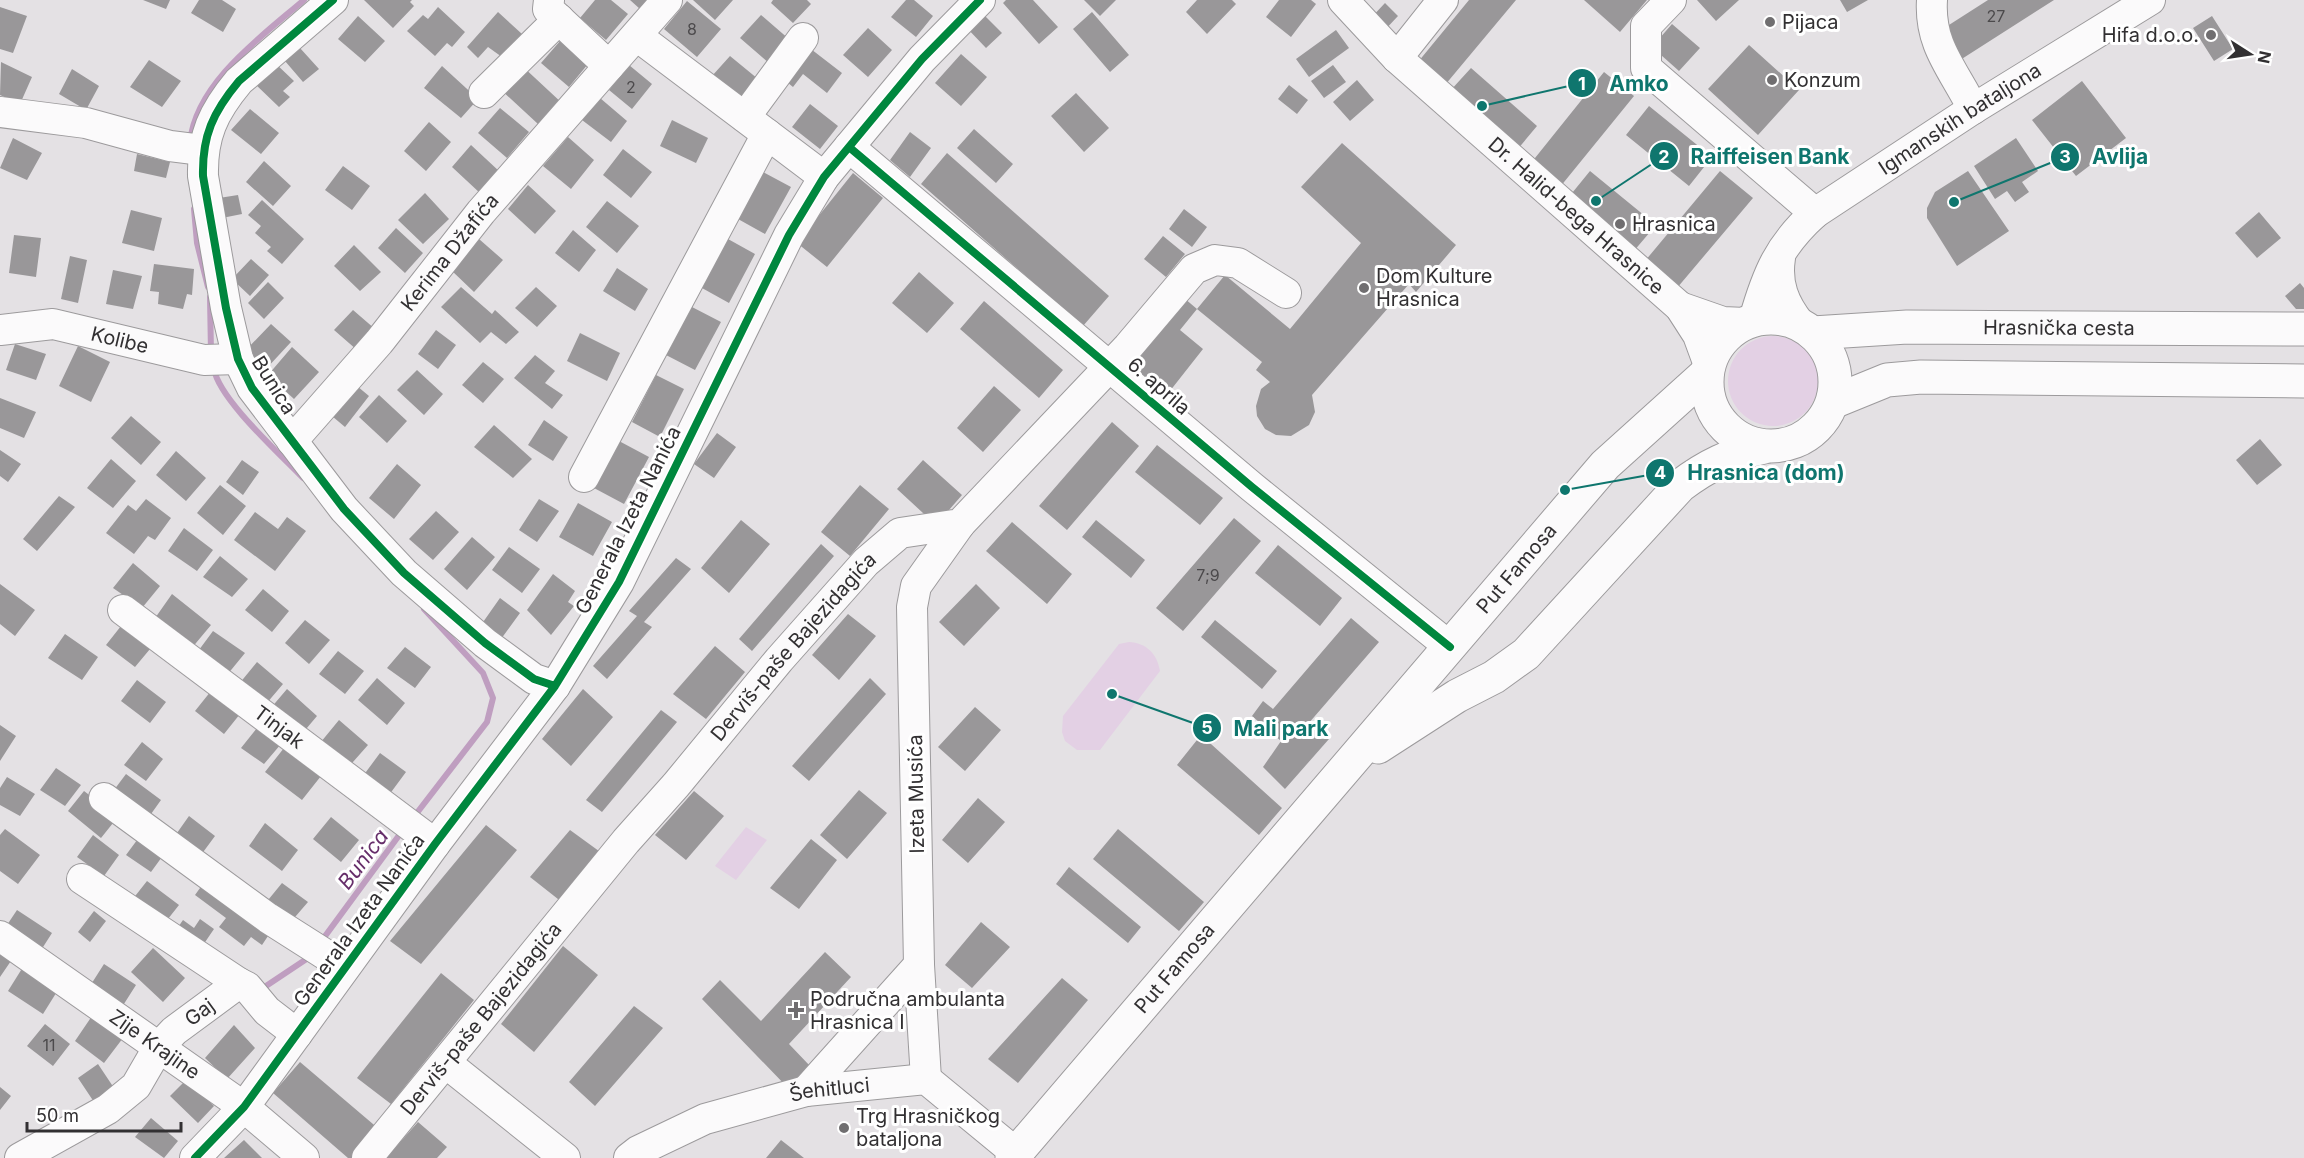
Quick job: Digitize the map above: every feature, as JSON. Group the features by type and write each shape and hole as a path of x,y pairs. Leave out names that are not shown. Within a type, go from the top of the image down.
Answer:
{"main road":[{"path":"1773,317 1807,328 1831,357 1836,387 1833,402 1823,420 1812,433 1781,446 1764,447 1744,441 1727,430 1714,413 1707,394 1708,369 1722,340 1750,321 1773,317"},
{"name":"Hrasnička cesta","path":"1807,328 2304,329"},
{"name":"Put Famosa","path":"1014,1156 1605,465 1708,369"},
{"path":"1833,402 1887,380 1921,377 2304,381"},
{"name":"Put Famosa","path":"1338,777 1408,726 1494,677 1526,654 1687,480 1724,458 1764,447"}],"street":[{"name":"Bunica","path":"333,0 239,81 206,133 193,149 203,176 226,308 221,359 252,388 344,509 404,573 493,649 534,679 555,686"},
{"name":"Kerima Džafića","path":"292,441 379,342 481,212 667,0"},
{"name":"Generala Izeta Nanića","path":"195,1158 244,1107 297,1034 327,955 419,832 555,686 619,582 789,235 824,177 922,59 980,0"},
{"name":"Dr. Halid-bega Hrasnice","path":"1343,0 1397,58 1680,307"},
{"path":"1397,58 1443,0"},
{"path":"1671,0 1646,26 1646,68 1815,213"},
{"path":"1932,0 1931,20 1935,41 1973,110"},
{"name":"Igmanskih bataljona","path":"1750,321 1771,266 1792,233 1815,213 1973,110 2150,0"},
{"path":"484,93 554,10 609,66"},
{"path":"637,36 824,177"},
{"path":"584,477 756,125 803,38"},
{"path":"0,112 86,123 193,149"},
{"name":"6. aprila","path":"849,147 1261,495 1450,647"},
{"path":"1781,250 1778,270 1780,290 1788,309 1807,328"},
{"path":"960,524 1110,366 1194,269 1215,260 1238,263 1286,293"},
{"path":"1680,307 1701,316 1750,321"},
{"path":"1680,307 1698,335 1708,369"},
{"name":"Kolibe","path":"0,330 53,324 221,359"},
{"name":"Izeta Musića","path":"926,1079 919,965 913,596 960,524"},
{"name":"Derviš-paše Bajezidagića","path":"367,1158 626,842 779,660 866,562 900,533 960,524"},
{"name":"Tinjak","path":"123,610 419,832"},
{"path":"104,798 268,918 327,955"},
{"path":"82,879 249,992 297,1034"},
{"name":"Zije Krajine","path":"0,936 244,1107 304,1158"},
{"path":"806,1091 919,965"},
{"name":"Gaj","path":"20,1158 108,1109 136,1086 169,1055 174,1031 249,992"},
{"path":"446,1063 565,1158"},
{"path":"926,1079 1014,1156"},
{"name":"Šehitluci","path":"629,1158 638,1151 705,1119 806,1091 926,1079"},
{"path":"0,1149 14,1158"}],"shaded area":[{"path":"1764,336 1782,336 1798,343 1811,356 1818,372 1818,390 1811,406 1798,419 1782,426 1764,426 1748,419 1735,406 1728,390 1728,372 1735,356 1748,343"},
{"path":"1129,642 1141,644 1150,650 1160,671 1100,750 1077,750 1065,741 1062,732 1063,716 1119,644"},
{"path":"746,827 767,840 736,880 715,866"}],"building":[{"path":"143,0 170,0 166,9"},
{"path":"199,0 222,0 236,9 223,32 191,13"},
{"path":"364,0 412,0 410,2 414,6 393,28"},
{"path":"595,0 611,0 628,14 606,40 580,18"},
{"path":"630,0 647,0 640,9"},
{"path":"693,0 733,0 715,20"},
{"path":"773,0 807,0 811,4 793,23 771,3"},
{"path":"906,0 914,0 933,16 916,37 891,17"},
{"path":"1006,0 1033,0 1058,27 1039,44 1003,3"},
{"path":"1084,0 1116,0 1100,16"},
{"path":"1197,0 1232,0 1236,4 1207,34 1186,12"},
{"path":"1279,0 1311,0 1316,4 1291,37 1266,17"},
{"path":"1469,0 1516,0 1445,85 1418,62"},
{"path":"1584,0 1647,0 1620,32"},
{"path":"1697,0 1739,0 1716,21"},
{"path":"1840,0 1868,0 1847,12"},
{"path":"1988,0 2054,0 1957,62 1938,32"},
{"path":"687,1 721,29 697,57 664,29"},
{"path":"1385,3 1398,16 1382,33 1369,20"},
{"path":"0,7 27,16 13,53 0,49"},
{"path":"438,7 465,32 452,47 447,43 435,56 407,31 423,15 428,19"},
{"path":"498,12 522,34 502,57 488,47 478,58 467,47"},
{"path":"981,12 1002,33 986,48 965,26"},
{"path":"1092,12 1129,55 1110,72 1073,29"},
{"path":"761,15 790,40 770,64 740,38"},
{"path":"358,16 385,41 365,62 338,39"},
{"name":"Hifa d.o.o.","path":"2212,16 2233,49 2214,61 2193,28"},
{"path":"1672,24 1700,48 1679,71 1652,47"},
{"path":"868,28 892,50 868,77 843,55"},
{"path":"1336,30 1349,48 1309,77 1296,59"},
{"path":"561,40 588,64 569,87 541,63"},
{"path":"1749,45 1799,90 1758,135 1708,89"},
{"path":"807,46 842,73 827,93 803,74 793,87 782,78"},
{"path":"300,48 319,69 303,82 285,61"},
{"path":"961,54 987,77 961,106 935,83"},
{"path":"730,56 758,79 740,99 712,76"},
{"path":"149,60 181,81 162,107 130,87"},
{"path":"1,62 32,77 20,104 0,95"},
{"path":"274,62 294,81 283,91 290,97 279,107 252,81"},
{"path":"520,64 563,104 547,122 543,118 538,124 499,88"},
{"path":"629,65 652,84 632,109 609,90"},
{"path":"1333,65 1346,82 1324,98 1311,81"},
{"path":"442,66 478,99 461,118 424,88"},
{"path":"1471,68 1537,126 1517,150 1450,91"},
{"path":"72,69 99,86 86,110 59,94"},
{"path":"1604,72 1634,96 1560,187 1531,163"},
{"path":"1357,80 1374,100 1350,121 1333,102"},
{"path":"2082,81 2126,138 2076,176 2032,120"},
{"path":"1289,85 1308,100 1297,114 1278,99"},
{"path":"1076,93 1109,128 1084,152 1051,116"},
{"path":"600,98 627,121 611,142 582,120"},
{"path":"810,104 838,126 820,149 792,127"},
{"path":"1649,106 1712,157 1689,186 1626,135"},
{"path":"500,108 529,132 507,158 478,133"},
{"path":"250,109 279,133 261,154 231,130"},
{"path":"672,120 708,138 696,163 660,146"},
{"path":"429,122 451,142 426,171 404,151"},
{"path":"974,129 1013,164 996,183 957,148"},
{"path":"910,132 931,148 910,177 890,160"},
{"path":"568,137 594,160 571,189 543,166"},
{"path":"13,138 42,153 27,180 0,168"},
{"path":"2016,138 2038,171 2022,182 2029,192 2015,202 2007,191 1995,199 1974,166"},
{"name":"Dom Kulture Hrasnica","path":"1342,143 1456,245 1416,292 1409,284 1312,395 1315,412 1309,425 1291,436 1276,435 1265,429 1257,416 1256,406 1261,389 1270,382 1256,370 1262,362 1197,309 1225,275 1290,329 1361,243 1301,187"},
{"path":"471,145 500,172 481,194 452,167"},
{"path":"623,149 652,172 631,198 603,175"},
{"path":"947,153 1109,296 1083,326 921,184"},
{"path":"137,154 170,162 166,178 134,171"},
{"path":"264,161 291,186 273,206 246,182"},
{"path":"343,166 370,186 352,210 325,190"},
{"path":"1590,171 1656,225 1633,252 1568,198"},
{"path":"1720,171 1753,198 1677,288 1645,261"},
{"path":"1968,171 2009,231 1957,266 1927,218 1927,208 1935,192"},
{"path":"763,172 791,187 765,234 738,219"},
{"path":"853,173 883,198 827,267 797,243"},
{"path":"528,185 556,211 535,234 508,209"},
{"path":"425,193 449,219 423,244 398,220"},
{"path":"238,195 242,214 222,218 219,198"},
{"path":"262,200 304,239 282,264 267,251 271,247 255,233 261,226 248,215"},
{"path":"607,201 639,226 617,253 586,227"},
{"path":"1184,209 1207,227 1192,247 1169,229"},
{"path":"131,210 162,218 154,251 122,243"},
{"path":"2259,212 2281,238 2257,258 2235,233"},
{"path":"396,228 423,253 405,273 378,248"},
{"path":"573,230 596,250 579,272 555,253"},
{"path":"14,235 41,238 36,277 9,273"},
{"path":"1163,236 1185,254 1166,277 1144,259"},
{"path":"479,239 503,260 474,292 451,270"},
{"path":"728,239 755,254 729,303 702,288"},
{"path":"354,245 381,272 360,291 334,266"},
{"path":"70,256 87,260 78,303 61,299"},
{"path":"251,259 269,275 250,296 232,279"},
{"path":"154,264 194,269 192,295 187,294 183,309 158,304 159,292 150,291"},
{"path":"617,268 648,289 635,311 603,291"},
{"path":"113,270 142,276 133,309 106,304"},
{"path":"919,272 954,303 927,333 892,303"},
{"path":"268,282 284,298 264,319 248,303"},
{"path":"2300,283 2304,288 2304,309 2296,309 2285,296"},
{"path":"461,287 492,314 495,310 519,332 506,344 491,332 480,343 441,307"},
{"path":"536,287 557,306 537,327 515,308"},
{"path":"1184,298 1197,309 1180,330 1203,349 1166,396 1129,367"},
{"path":"984,301 1063,370 1039,398 960,329"},
{"path":"692,307 721,322 695,370 666,355"},
{"path":"353,310 375,329 357,350 334,330"},
{"path":"271,324 291,342 266,369 246,350"},
{"path":"436,330 456,345 438,369 418,354"},
{"path":"580,333 620,353 607,381 567,361"},
{"path":"15,344 46,354 36,380 6,370"},
{"path":"78,346 110,362 91,402 59,386"},
{"path":"292,347 319,372 294,399 268,375"},
{"path":"535,355 555,371 545,383 563,395 552,409 514,378"},
{"path":"483,362 504,379 483,403 462,385"},
{"path":"417,370 443,394 424,415 397,390"},
{"path":"656,375 684,389 660,437 632,422"},
{"path":"351,381 369,396 345,427 326,411"},
{"path":"994,386 1021,410 983,452 957,428"},
{"path":"379,395 407,421 387,443 359,417"},
{"path":"0,398 36,412 24,438 0,428"},
{"path":"131,416 161,442 141,465 111,438"},
{"path":"544,420 568,437 553,461 528,445"},
{"path":"1112,422 1139,446 1067,530 1039,506"},
{"path":"494,425 532,459 513,478 474,447"},
{"path":"717,433 736,447 714,478 694,464"},
{"path":"2260,439 2282,465 2257,485 2236,460"},
{"path":"619,441 649,457 624,504 594,488"},
{"path":"1157,445 1223,498 1200,525 1135,472"},
{"path":"0,450 21,464 8,482 0,476"},
{"path":"176,451 206,478 186,501 156,475"},
{"path":"111,459 136,481 113,508 87,488"},
{"path":"242,460 259,472 243,495 226,482"},
{"path":"923,460 962,495 936,525 897,489"},
{"path":"397,464 421,485 394,519 369,498"},
{"path":"220,485 246,506 223,535 197,513"},
{"path":"860,485 889,509 850,556 821,532"},
{"path":"59,496 75,507 37,551 23,539"},
{"path":"146,499 171,518 155,540 148,536 134,554 106,533 128,505 136,511"},
{"path":"539,499 559,511 537,542 519,530"},
{"path":"578,503 612,522 593,556 559,537"},
{"path":"436,511 459,532 433,560 409,539"},
{"path":"255,512 278,529 287,517 306,531 275,571 234,540"},
{"path":"1234,518 1261,541 1183,631 1156,608"},
{"path":"741,520 770,544 729,593 701,568"},
{"path":"1096,520 1145,560 1131,578 1082,537"},
{"path":"1012,522 1072,574 1047,604 986,551"},
{"path":"184,528 213,550 197,571 168,551"},
{"path":"472,537 495,557 467,590 444,569"},
{"path":"821,544 834,556 752,651 739,639"},
{"path":"1278,545 1342,598 1320,626 1255,573"},
{"path":"509,547 540,569 522,593 492,570"},
{"path":"220,556 248,579 232,597 203,577"},
{"path":"676,558 691,569 644,622 652,627 607,679 593,666 637,616 629,611"},
{"path":"133,563 160,586 142,608 113,588"},
{"path":"553,574 575,591 568,602 574,606 551,635 527,610"},
{"path":"0,584 35,610 15,636 0,624"},
{"path":"976,584 1000,608 964,646 939,622"},
{"path":"263,589 289,611 272,632 245,610"},
{"path":"172,594 211,625 191,649 153,621"},
{"path":"500,598 520,613 501,639 481,625"},
{"path":"848,614 876,636 839,680 812,655"},
{"path":"1351,618 1379,642 1308,724 1329,739 1285,789 1263,767 1281,741 1252,716 1263,701 1273,709"},
{"path":"305,620 330,640 309,664 285,643"},
{"path":"1215,620 1277,671 1262,689 1201,637"},
{"path":"121,626 150,649 135,667 106,645"},
{"path":"213,631 245,653 227,675 196,654"},
{"path":"65,634 98,657 82,680 48,658"},
{"path":"715,646 745,672 706,719 673,694"},
{"path":"405,647 431,667 415,688 387,668"},
{"path":"338,651 364,671 345,694 319,674"},
{"path":"257,662 283,684 266,704 239,684"},
{"path":"377,678 405,703 387,725 358,700"},
{"path":"870,678 886,694 809,781 792,766"},
{"path":"137,680 166,702 150,723 121,701"},
{"path":"287,689 317,716 301,735 270,709"},
{"path":"583,689 613,717 571,766 542,739"},
{"path":"211,691 240,714 224,734 195,711"},
{"path":"975,707 1001,730 965,771 938,747"},
{"path":"661,710 677,722 602,812 586,800"},
{"path":"339,720 368,745 345,771 316,748"},
{"path":"0,725 16,736 0,761"},
{"path":"257,728 281,744 264,764 241,748"},
{"path":"1201,735 1282,808 1259,835 1177,765"},
{"path":"142,742 163,759 146,781 124,765"},
{"path":"284,748 321,776 302,800 265,772"},
{"path":"380,753 406,772 389,795 363,776"},
{"path":"56,768 81,785 65,806 40,790"},
{"path":"126,774 161,800 146,821 111,794"},
{"path":"7,777 35,794 20,816 0,805 0,788"},
{"path":"859,790 887,813 847,859 820,835"},
{"path":"84,791 109,810 113,823 101,838 68,811"},
{"path":"694,791 724,816 686,860 655,835"},
{"path":"978,798 1005,822 968,863 942,840"},
{"path":"189,816 215,836 198,859 172,840"},
{"path":"331,817 359,840 341,862 313,839"},
{"path":"265,823 298,850 282,871 249,846"},
{"path":"486,825 517,850 421,964 390,941"},
{"path":"5,829 40,855 18,884 0,871 0,835"},
{"path":"1118,829 1204,902 1179,931 1093,859"},
{"path":"570,830 603,854 563,903 530,877"},
{"path":"143,832 167,850 151,872 126,855"},
{"path":"93,835 119,855 104,876 77,857"},
{"path":"811,839 837,860 799,909 770,888"},
{"path":"1069,867 1141,927 1128,943 1056,884"},
{"path":"147,881 179,905 164,924 132,900"},
{"path":"205,881 272,930 262,945 251,937 244,946 219,927 226,918 195,895"},
{"path":"282,883 308,902 289,924 264,905"},
{"path":"17,910 52,933 36,958 1,934"},
{"path":"94,911 106,921 90,942 78,932"},
{"path":"200,919 214,929 199,951 174,933 183,920 194,928"},
{"path":"981,922 1010,947 972,988 945,965"},
{"path":"0,945 15,955 0,977"},
{"path":"563,946 598,975 534,1052 501,1024"},
{"path":"153,948 185,978 163,1002 131,972"},
{"name":"Područna ambulanta Hrasnica I","path":"825,952 851,977 789,1044 810,1066 788,1088 702,999 720,980 761,1021"},
{"path":"104,964 136,985 122,1007 90,986"},
{"path":"23,967 58,990 43,1014 8,991"},
{"path":"441,973 474,1000 391,1104 357,1078"},
{"path":"1062,978 1088,1000 1018,1083 988,1059"},
{"path":"634,1006 663,1028 595,1106 569,1082"},
{"path":"92,1016 123,1038 104,1063 75,1041"},
{"path":"45,1024 70,1044 53,1066 27,1046"},
{"path":"234,1025 255,1048 227,1079 205,1058"},
{"path":"300,1062 380,1130 356,1158 348,1158 273,1093"},
{"path":"98,1064 120,1097 100,1111 78,1078"},
{"path":"187,1079 214,1106 198,1123 170,1096"},
{"path":"0,1087 11,1096 0,1110"},
{"path":"151,1118 178,1141 164,1158 135,1137"},
{"path":"418,1122 447,1147 437,1158 386,1158"},
{"path":"244,1140 262,1158 224,1158"},
{"path":"781,1140 804,1158 766,1158"}],"waterway":[{"name":"Bunica","path":"190,142 195,120 204,100 218,81 251,45 304,0"},
{"name":"Bunica","path":"194,209 197,243 208,287"},
{"name":"Bunica","path":"210,297 211,353"},
{"name":"Bunica","path":"214,369 218,381 238,410 303,478"},
{"name":"Bunica","path":"413,818 487,722 493,698 483,673 424,609"},
{"name":"Bunica","path":"320,943 403,830"},
{"name":"Bunica","path":"260,990 311,956"}],"cycle path":[{"path":"333,0 239,81 222,103 207,137 203,176 226,308 238,359 252,388 344,509 404,573 485,643 534,679 555,686"},
{"path":"195,1158 244,1107 435,844 555,686 619,582 789,235 824,177 922,59 980,0"},
{"path":"849,147 1252,487 1450,647"}],"place":[{"name":"Pijaca","path":"1770,22"},
{"name":"Hifa d.o.o.","path":"2211,35"},
{"name":"Konzum","path":"1772,80"},
{"name":"Amko","path":"1482,106"},
{"name":"Raiffeisen Bank","path":"1596,201"},
{"name":"Avlija","path":"1954,202"},
{"name":"Hrasnica","path":"1620,224"},
{"name":"Dom Kulture Hrasnica","path":"1364,288"},
{"name":"Hrasnica (dom)","path":"1565,490"},
{"name":"Mali park","path":"1112,694"},
{"name":"Područna ambulanta Hrasnica I","path":"796,1010"},
{"name":"Trg Hrasničkog bataljona","path":"844,1128"}]}
